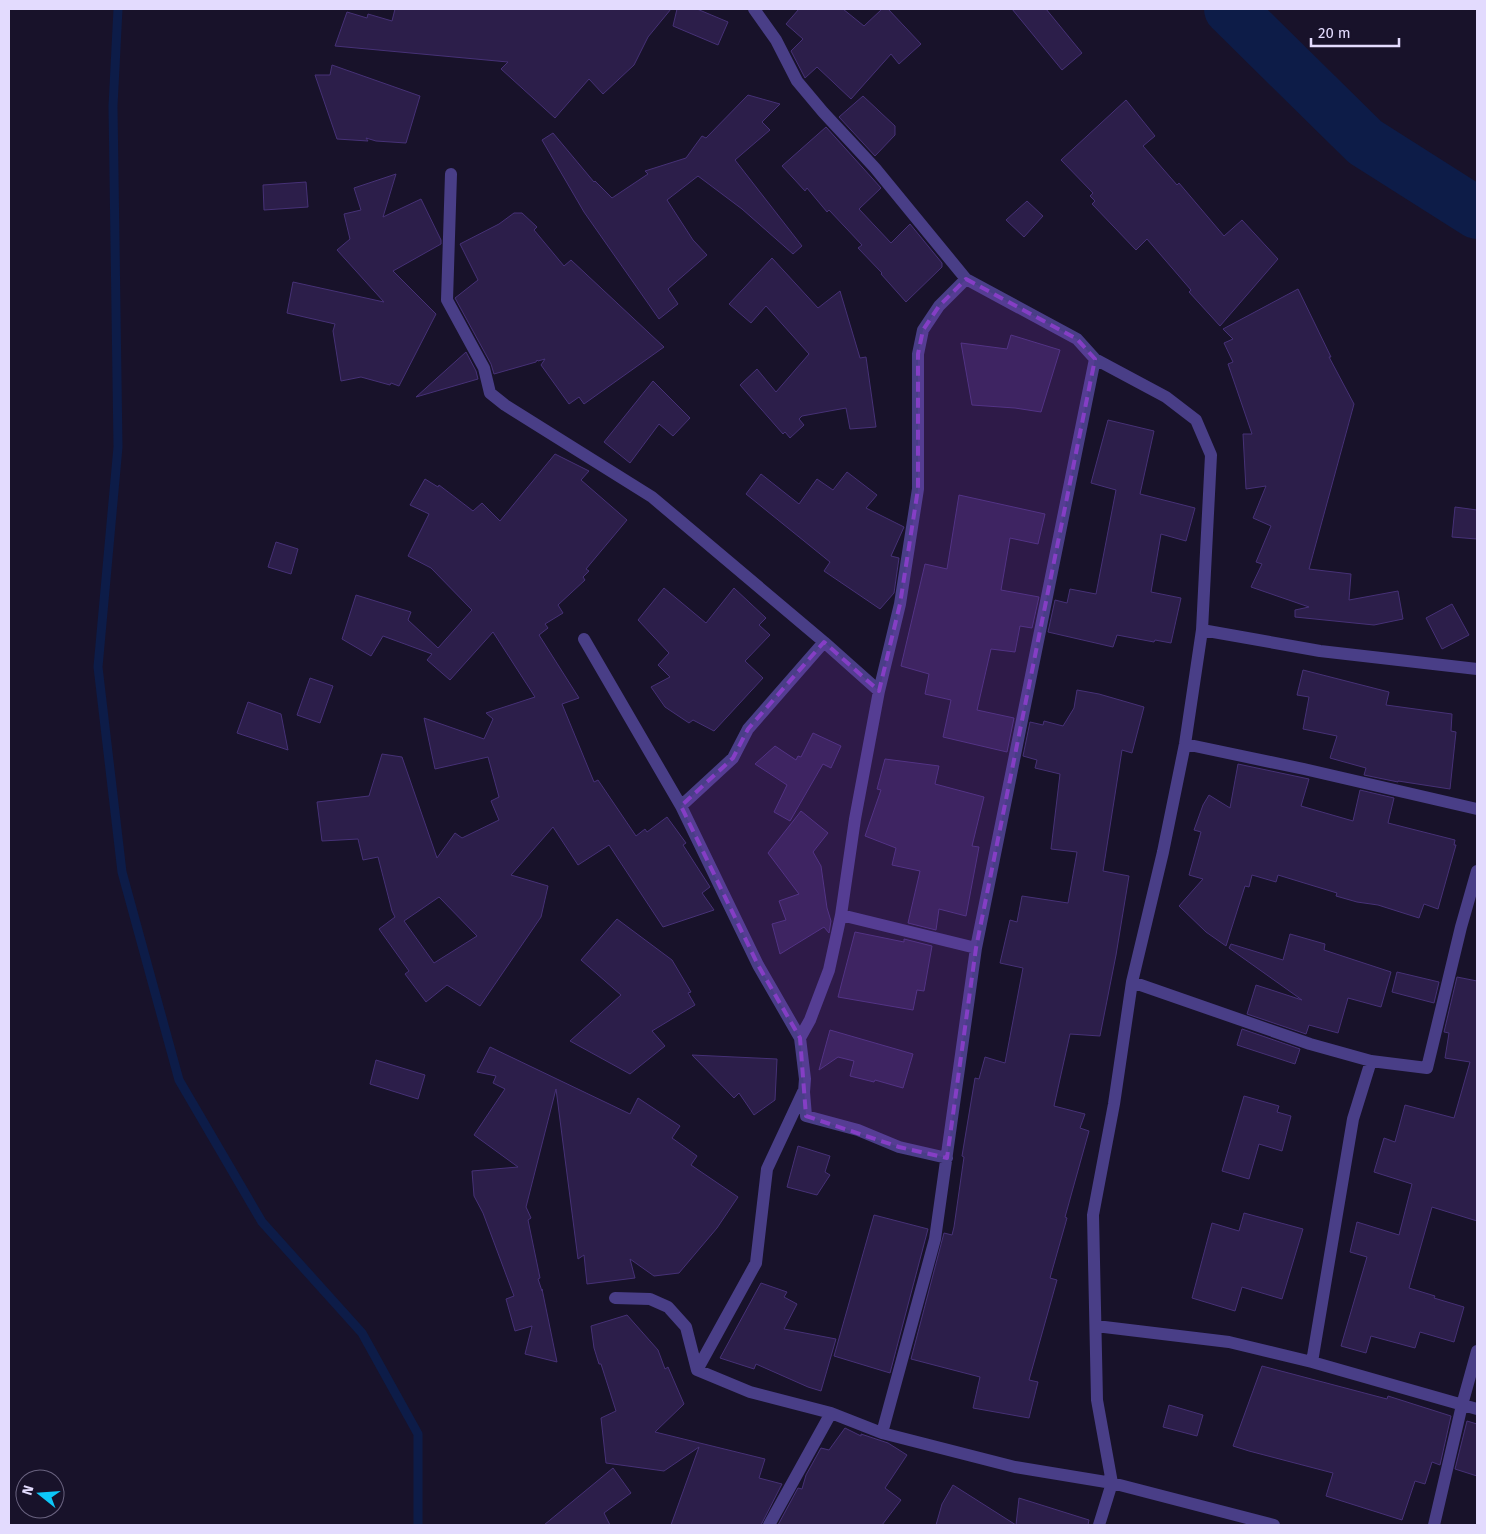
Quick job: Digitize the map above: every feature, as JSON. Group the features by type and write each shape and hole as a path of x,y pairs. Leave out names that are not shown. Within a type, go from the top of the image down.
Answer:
{"street":[{"path":"754,9 776,40 797,80 823,112 875,168 966,279 1077,339 1095,359 1166,397 1196,420 1211,455 1202,630 1185,744 1163,852 1132,982 1114,1104 1093,1215 1097,1400 1112,1482 1099,1525"},
{"path":"452,174 447,300 484,368 490,393 505,405 652,497 824,642 879,691"},
{"path":"800,1038 810,1020 829,970 841,915 855,819 879,691 900,604 918,489 918,354 923,330 939,306 966,279"},
{"path":"882,1433 936,1239 976,948 1095,359"},
{"path":"1202,630 1320,651 1477,669"},
{"path":"584,639 681,806 758,965 800,1038 805,1079 806,1116 858,1130 899,1147 947,1158"},
{"path":"681,806 732,758 748,729 824,642"},
{"path":"1185,744 1477,809"},
{"path":"1132,982 1310,1044 1371,1061 1428,1068 1461,927 1477,871"},
{"path":"841,915 976,948"},
{"path":"1312,1362 1353,1119 1371,1061"},
{"path":"697,1370 756,1263 767,1169 804,1092"},
{"path":"615,1298 650,1300 668,1307 686,1327 697,1370"},
{"path":"1096,1326 1229,1342 1312,1362 1477,1409"},
{"path":"1434,1525 1477,1350"},
{"path":"697,1370 750,1392 831,1413 882,1433 1015,1467 1112,1482 1274,1525"},
{"path":"769,1525 831,1413"}],"highlighted area":[{"path":"966,279 1077,339 1095,359 976,948 947,1158 899,1147 806,1116 800,1038 758,965 681,806 733,758 748,729 824,642 879,691 900,604 918,489 918,354 923,330 939,306"}],"building":[{"path":"395,9 671,9 648,37 634,65 603,94 589,79 555,118 501,69 508,62 335,46 347,12 367,18 368,14 392,21"},
{"path":"677,9 697,9 728,22 718,45 673,26"},
{"path":"799,9 843,9 864,26 882,9 888,9 921,44 899,64 891,54 851,99 817,67 805,78 791,51 803,39 786,24"},
{"path":"1012,9 1046,9 1082,53 1062,70"},
{"path":"332,65 420,96 406,143 376,141 366,138 368,141 337,139 315,75 330,75"},
{"path":"748,95 780,104 762,122 770,130 735,160 802,246 793,254 742,209 698,176 667,200 693,240 707,255 668,289 678,304 659,319 584,212 542,140 553,133 594,182 612,198 648,174 645,171 686,158 702,136 706,138"},
{"path":"863,96 895,126 895,135 875,156 839,117"},
{"path":"1126,100 1155,136 1143,146 1177,185 1179,183 1224,236 1242,220 1278,259 1220,326 1189,292 1191,290 1147,239 1136,250 1092,204 1095,201 1090,196 1093,193 1061,160"},
{"path":"826,127 881,188 859,209 891,243 910,224 942,263 942,267 906,302 858,248 862,245 829,210 827,212 807,188 805,191 782,166"},
{"path":"396,174 383,217 421,199 441,240 441,244 393,271 436,314 399,386 361,377 341,381 333,331 335,324 287,313 293,282 384,302 337,250 350,239 344,214 361,210 354,188"},
{"path":"306,182 308,207 264,210 263,185"},
{"path":"1027,201 1043,216 1024,237 1006,220"},
{"path":"514,213 522,213 537,227 534,230 564,266 571,260 664,347 584,404 579,397 569,404 541,365 545,359 494,374 491,364 455,298 478,280 460,244 499,224"},
{"path":"772,258 818,308 840,291 860,358 866,357 876,427 850,429 846,408 802,416 799,419 804,425 790,438 785,432 783,434 740,385 757,369 776,392 809,354 766,306 751,323 729,304"},
{"path":"1298,289 1331,357 1329,357 1354,404 1309,569 1351,574 1349,600 1398,591 1403,619 1374,625 1295,617 1295,610 1309,607 1251,587 1262,564 1256,562 1271,526 1253,518 1266,486 1246,489 1243,434 1252,434 1228,364 1233,362 1224,343 1233,339 1223,329"},
{"path":"1011,335 1060,350 1041,412 972,405 961,343 1007,349"},
{"path":"466,352 478,379 416,397"},
{"path":"653,381 690,418 673,436 659,424 630,463 604,442"},
{"path":"1108,420 1154,431 1140,494 1195,508 1186,541 1161,534 1151,592 1181,598 1171,643 1155,640 1154,642 1117,635 1113,647 1048,632 1055,600 1067,603 1070,589 1096,594 1116,490 1091,483"},
{"path":"555,454 589,471 581,480 627,520 586,569 589,571 583,577 585,580 558,605 563,613 545,624 548,628 539,635 579,698 562,704 594,782 598,780 636,836 645,829 647,832 667,817 686,843 683,845 710,887 702,893 714,910 663,927 609,845 578,865 553,827 511,875 548,886 541,917 480,1006 447,985 426,1002 405,974 409,971 379,929 395,917 378,857 363,860 358,839 322,841 317,802 369,796 382,754 402,757 437,858 455,833 462,838 499,820 491,801 499,797 488,757 435,769 424,718 484,739 493,719 486,713 535,697 493,632 450,680 427,660 432,654 383,636 371,656 342,639 356,595 411,612 408,620 438,648 472,610 431,568 408,556 429,514 410,505 425,479 438,487 439,485 473,511 482,503 500,521","holes":["439,897 477,936 434,963 404,921"]},
{"path":"847,472 877,495 866,508 904,527 891,556 899,558 894,593 880,609 824,571 830,562 746,494 761,474 799,504 817,479 833,490"},
{"path":"959,495 1045,514 1038,544 1010,538 1001,590 1039,597 1032,628 1020,626 1015,652 991,649 977,710 1014,718 1007,752 943,737 951,700 925,694 929,674 901,666 925,564 947,569"},
{"path":"1455,507 1477,510 1477,539 1452,537"},
{"path":"276,542 298,549 291,574 268,567"},
{"path":"664,588 706,623 734,588 766,618 759,625 770,635 745,661 763,678 714,731 693,720 689,723 665,707 651,687 670,677 658,665 669,653 638,620"},
{"path":"1452,604 1469,635 1442,649 1426,618"},
{"path":"1303,670 1389,692 1386,705 1452,714 1451,731 1456,732 1450,789 1364,775 1366,768 1330,758 1337,736 1303,729 1309,697 1297,695"},
{"path":"310,678 333,686 320,723 297,715"},
{"path":"1077,690 1099,694 1144,707 1132,753 1122,750 1103,871 1129,876 1100,1036 1070,1034 1054,1106 1085,1114 1080,1128 1089,1131 1050,1278 1057,1280 1029,1380 1038,1382 1029,1418 973,1408 980,1377 911,1359 944,1233 952,1235 954,1227 964,1157 962,1156 975,1078 979,1079 985,1057 1005,1063 1023,968 1000,963 1010,920 1017,922 1022,896 1068,903 1077,852 1051,849 1060,774 1035,768 1037,760 1023,756 1030,722 1043,725 1044,721 1063,726 1074,708"},
{"path":"248,702 281,714 288,750 237,733"},
{"path":"813,733 841,746 831,768 823,764 790,821 774,812 787,785 755,764 775,746 796,760 798,756 801,757"},
{"path":"885,759 939,766 935,784 984,797 972,846 979,847 966,916 939,909 936,930 908,923 920,871 892,865 896,848 865,836 881,790 877,789"},
{"path":"1238,764 1309,779 1301,806 1353,821 1360,790 1394,798 1388,823 1455,840 1454,845 1456,845 1438,909 1424,904 1419,918 1378,905 1336,896 1337,893 1278,875 1276,882 1252,875 1249,887 1245,886 1226,946 1206,932 1179,906 1203,879 1189,875 1201,832 1194,830 1203,805 1209,795 1230,808"},
{"path":"801,811 828,833 813,852 821,866 827,908 831,921 829,933 824,927 780,954 772,924 786,920 779,901 799,894 768,853"},
{"path":"617,919 672,960 691,992 688,993 695,1005 652,1031 665,1046 630,1074 570,1041 621,995 581,960"},
{"path":"855,932 904,942 904,939 932,946 924,991 917,990 913,1010 838,997"},
{"path":"1290,934 1325,944 1324,950 1391,972 1381,1007 1348,998 1338,1033 1309,1025 1306,1034 1247,1014 1256,985 1302,1000 1229,948 1231,944 1283,960"},
{"path":"1397,972 1439,982 1434,1003 1392,992"},
{"path":"1457,977 1477,981 1477,1221 1432,1207 1409,1288 1464,1307 1454,1342 1420,1332 1415,1348 1371,1336 1366,1353 1341,1346 1367,1257 1350,1252 1357,1222 1399,1235 1412,1184 1374,1172 1384,1138 1395,1142 1405,1105 1454,1118 1470,1062 1445,1058 1449,1033 1444,1032"},
{"path":"1242,1029 1300,1049 1295,1064 1237,1045"},
{"path":"830,1030 913,1054 903,1088 875,1080 874,1082 850,1076 854,1061 838,1057 819,1070"},
{"path":"490,1047 630,1114 638,1098 680,1126 672,1138 697,1156 691,1165 738,1197 717,1228 679,1273 654,1276 630,1259 635,1278 587,1284 584,1255 578,1259 556,1089 526,1207 531,1218 528,1220 540,1278 538,1279 542,1291 542,1289 557,1362 525,1354 532,1326 515,1331 506,1299 514,1296 483,1213 474,1196 472,1171 518,1167 474,1135 505,1089 493,1083 496,1076 477,1072"},
{"path":"692,1055 777,1059 775,1100 754,1115 739,1093 734,1098"},
{"path":"376,1060 425,1075 418,1099 370,1084"},
{"path":"1244,1096 1279,1106 1277,1112 1291,1116 1282,1151 1259,1144 1249,1179 1222,1171"},
{"path":"798,1146 830,1156 825,1172 830,1175 817,1195 787,1187"},
{"path":"1244,1213 1303,1229 1282,1299 1242,1287 1235,1311 1192,1298 1212,1223 1239,1231"},
{"path":"874,1215 928,1229 890,1373 834,1356"},
{"path":"761,1283 787,1292 784,1297 797,1304 784,1329 836,1339 821,1391 756,1364 754,1369 720,1358"},
{"path":"627,1315 658,1350 665,1369 668,1367 684,1404 655,1432 765,1459 759,1478 782,1484 761,1525 671,1525 699,1447 664,1471 606,1463 601,1418 616,1411 594,1348 591,1326"},
{"path":"1262,1366 1387,1399 1388,1396 1451,1416 1440,1465 1432,1462 1425,1484 1415,1481 1402,1520 1326,1496 1333,1473 1233,1446"},
{"path":"1169,1405 1203,1415 1197,1436 1163,1427"},
{"path":"1467,1421 1477,1424 1477,1476 1455,1469"},
{"path":"845,1428 861,1436 861,1434 888,1443 907,1455 885,1488 901,1500 882,1525 778,1525 798,1488 802,1489 806,1475 821,1448 829,1450"},
{"path":"613,1468 631,1493 604,1513 610,1525 544,1525"},
{"path":"953,1485 1016,1525 936,1525 942,1504"},
{"path":"1019,1498 1089,1520 1088,1525 1016,1525"}],"waterway":[{"path":"118,9 113,106 118,447 98,667 122,872 179,1080 262,1222 362,1333 418,1434 418,1525"},
{"path":"1230,9 1365,142 1477,213"}]}
